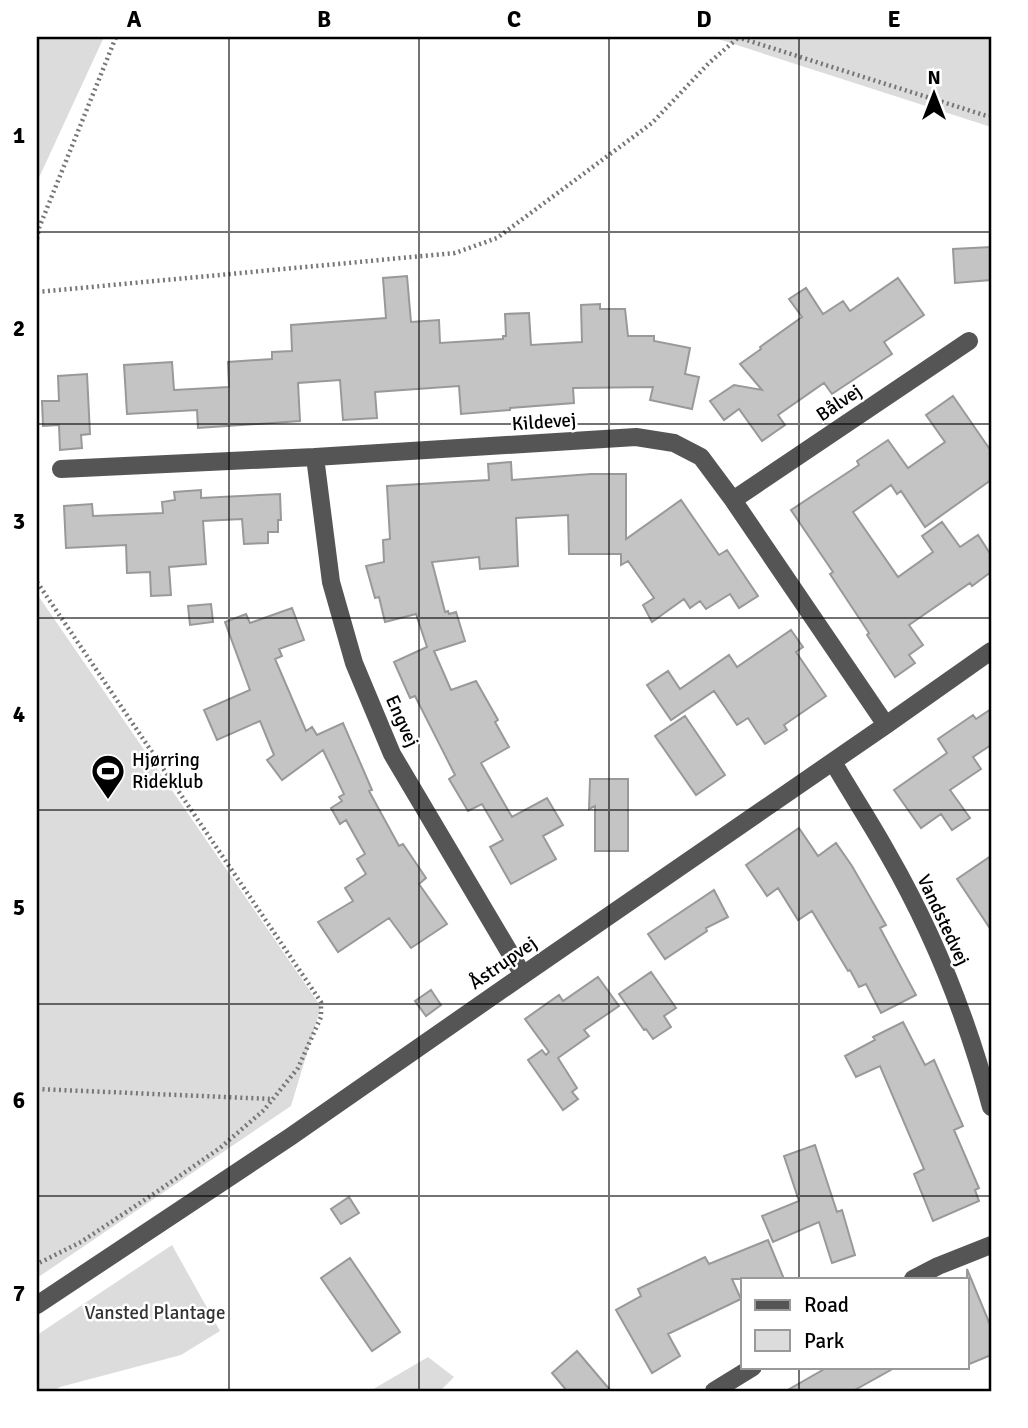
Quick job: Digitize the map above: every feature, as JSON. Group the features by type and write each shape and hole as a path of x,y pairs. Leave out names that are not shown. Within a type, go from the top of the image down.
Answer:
{"street":[{"name":"Bålvej","path":"733,500 969,341"},
{"name":"Kildevej","path":"61,469 315,457 636,437 674,443 701,457 886,725"},
{"name":"Engvej","path":"315,457 331,582 354,663 392,754 523,975"},
{"name":"Åstrupvej","path":"37,1305 290,1138 991,651"},
{"name":"Vandstedvej","path":"832,762 889,856 923,923 962,1016 991,1107"},
{"path":"915,1278 991,1245"},
{"path":"714,1391 751,1368"}],"path":[{"path":"37,239 39,228 116,37"},
{"path":"37,292 455,253 496,238 652,123 709,63 738,37 991,116"},
{"path":"37,582 321,1002 321,1017 298,1068 264,1110 220,1148 81,1242 37,1264"},
{"path":"37,1089 272,1099"}],"green space":[{"path":"37,37 104,37 37,182"},
{"path":"712,37 991,37 991,127"},
{"name":"Hjørring Rideklub","path":"37,594 321,1007 291,1106 37,1278"},
{"name":"Vansted Plantage","path":"172,1245 220,1331 181,1355 60,1387 54,1391 37,1391 37,1335"},
{"path":"428,1357 454,1377 440,1391 370,1391"}],"building":[{"path":"991,247 991,280 955,283 953,249"},
{"path":"407,276 411,322 439,320 440,343 503,339 503,336 506,336 505,314 529,313 531,345 582,342 581,305 600,304 600,309 625,309 628,336 654,336 654,341 690,348 685,374 699,377 692,409 650,400 653,387 573,388 574,403 461,414 459,386 375,392 377,418 343,420 340,380 298,383 300,421 198,428 197,410 127,414 124,365 172,362 174,390 229,387 228,362 272,359 272,352 292,351 291,325 386,318 383,278"},
{"path":"898,278 924,315 884,342 892,354 832,394 824,383 778,415 785,425 762,441 739,409 724,420 710,401 734,385 762,390 740,364 802,317 789,299 806,288 823,314 843,301 850,311"},
{"path":"87,374 90,434 81,435 82,448 60,450 59,425 43,426 42,401 59,401 58,376"},
{"path":"953,396 991,451 991,480 925,527 901,491 897,494 891,485 853,512 898,577 933,552 922,536 942,522 960,547 978,535 991,555 991,572 972,586 970,583 909,625 923,645 909,655 915,663 895,677 830,574 833,572 791,510 859,465 857,461 888,440 908,468 945,442 926,415"},
{"path":"511,462 512,480 626,474 626,539 681,500 719,555 727,550 758,596 739,608 730,594 706,609 700,601 690,608 684,599 652,622 643,605 654,598 628,561 621,565 621,554 569,554 568,515 516,518 518,566 480,569 479,557 432,562 445,612 456,612 465,641 434,651 451,690 476,681 498,720 495,722 509,747 481,763 512,817 547,798 563,825 543,836 556,859 511,884 490,847 503,840 482,804 468,811 449,779 455,775 415,696 410,698 394,662 427,647 416,614 385,622 379,597 375,598 366,566 384,562 383,540 390,539 387,486 489,480 488,464"},
{"path":"201,490 201,498 280,494 281,520 278,520 278,532 268,532 268,543 244,544 242,519 203,521 206,564 169,567 171,595 151,596 150,572 127,573 126,545 66,548 64,506 92,504 93,516 163,513 162,502 175,500 174,492"},
{"path":"211,604 213,622 190,625 188,606"},
{"path":"292,608 304,640 279,649 282,656 275,659 306,731 312,727 317,735 343,723 372,790 369,791 399,846 403,844 426,878 419,884 447,924 411,948 389,918 338,952 318,922 353,901 345,888 366,874 357,859 365,854 346,820 340,824 331,808 342,801 339,797 344,794 323,750 282,780 267,760 274,755 260,721 217,740 204,710 250,690 225,622 246,614 250,623"},
{"path":"791,630 803,647 796,652 826,696 784,725 787,730 765,744 748,718 737,725 714,691 671,720 647,685 668,671 680,689 729,655 737,667"},
{"path":"991,709 991,745 973,757 981,769 950,790 970,818 952,830 941,814 921,828 894,790 947,753 938,739 973,715 976,719"},
{"path":"685,716 725,775 696,795 655,736"},
{"path":"590,779 628,779 628,851 595,851 595,806 589,809"},
{"path":"799,828 818,856 836,843 886,925 880,928 916,995 881,1013 866,984 859,987 812,911 798,920 778,888 767,896 746,865"},
{"path":"991,856 991,930 957,879"},
{"path":"714,890 728,917 706,928 707,931 665,959 648,934"},
{"path":"651,972 676,1008 664,1016 671,1027 653,1039 619,994"},
{"path":"598,977 619,1006 584,1030 589,1036 558,1058 577,1088 572,1092 578,1099 563,1110 528,1060 542,1050 546,1055 549,1052 525,1019 559,995 563,1001"},
{"path":"431,990 441,1005 426,1016 415,1001"},
{"path":"903,1022 925,1065 934,1060 963,1126 954,1130 979,1188 975,1190 979,1201 933,1221 914,1174 924,1169 880,1066 856,1077 845,1056 875,1040 873,1037"},
{"path":"815,1145 837,1212 842,1210 855,1255 832,1263 819,1222 773,1242 762,1216 799,1201 784,1156"},
{"path":"349,1197 359,1213 341,1224 331,1209"},
{"path":"768,1240 784,1278 732,1279 741,1299 668,1334 680,1356 652,1373 616,1310 641,1296 638,1289 705,1257 709,1264"},
{"path":"350,1258 400,1332 372,1351 321,1278"},
{"path":"967,1269 991,1327 991,1355 968,1365 968,1278"},
{"path":"577,1351 611,1391 567,1391 552,1373"},
{"path":"826,1368 894,1368 853,1391 786,1391"}],"place":[{"name":"Hjørring Rideklub","path":"108,801"}]}
